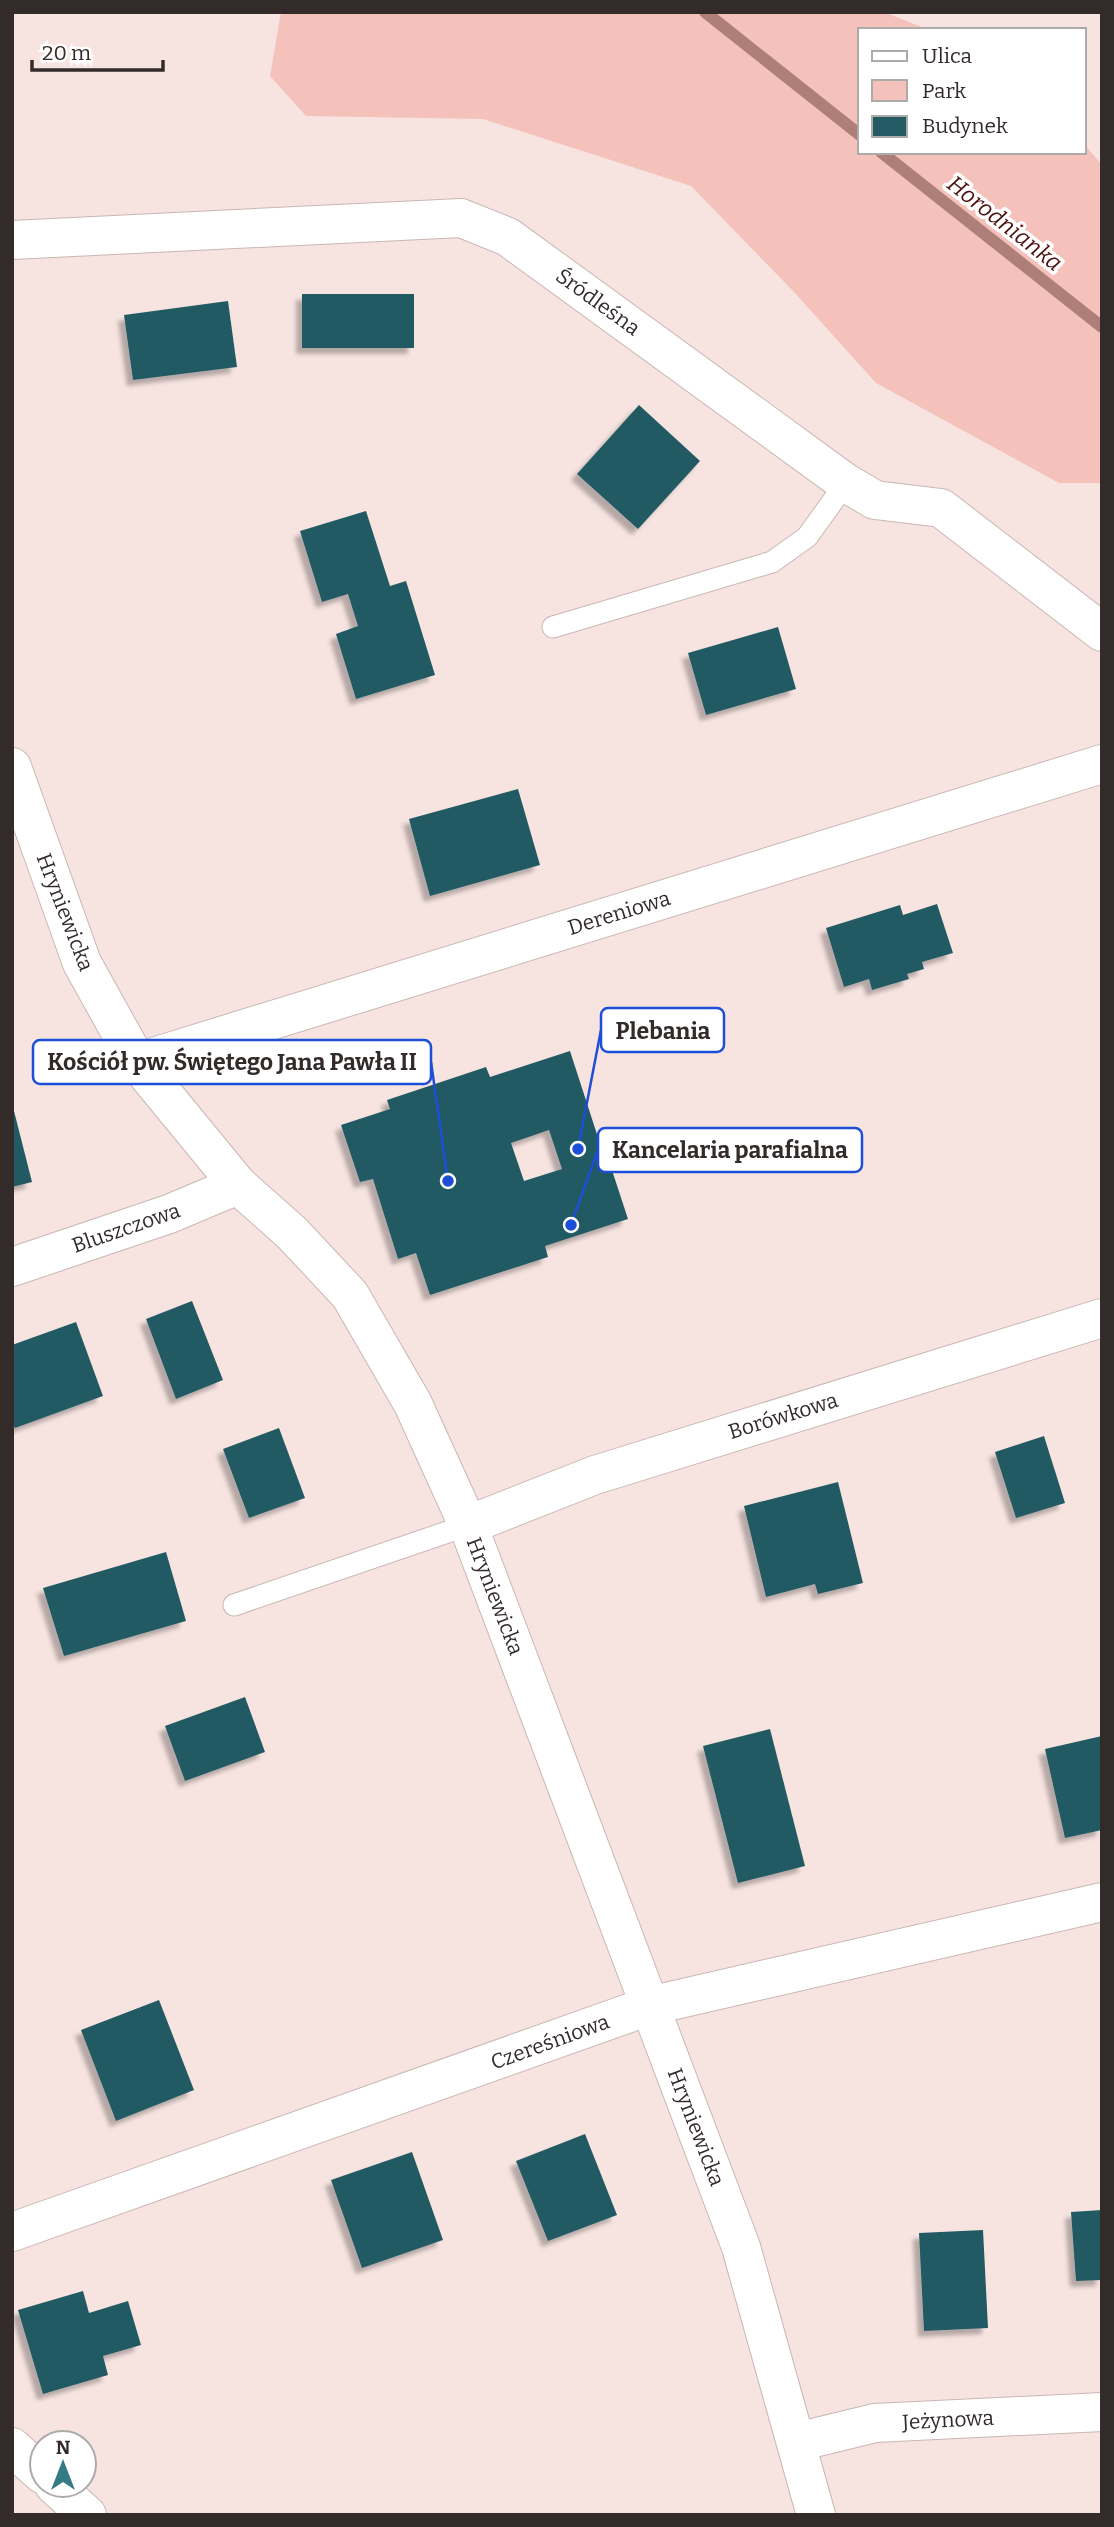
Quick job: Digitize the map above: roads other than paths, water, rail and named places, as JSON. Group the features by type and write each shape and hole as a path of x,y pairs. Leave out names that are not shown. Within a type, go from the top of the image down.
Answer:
{"street":[{"name":"Śródleśna","path":"12,240 461,218 508,237 846,483 875,500 941,508 1102,632"},
{"name":"Dereniowa","path":"137,1062 1102,764"},
{"name":"Hryniewicka","path":"12,766 82,963 137,1062 238,1185 292,1233 350,1295 413,1404 468,1524 741,2247 816,2515"},
{"name":"Bluszczowa","path":"12,1267 169,1214 238,1185"},
{"name":"Borówkowa","path":"468,1524 595,1475 1102,1318"},
{"name":"Czereśniowa","path":"12,2232 649,2006 1102,1902"},
{"name":"Jeżynowa","path":"797,2442 875,2423 1102,2412"},
{"path":"12,2447 28,2461"},
{"path":"69,2499 87,2515"}],"lane":[{"path":"553,627 772,562 807,537 846,483"},
{"path":"234,1605 468,1524"}],"waterway":[{"name":"Horodnianka","path":"705,12 858,133"},
{"name":"Horodnianka","path":"884,154 1102,327"}],"place":[{"name":"Plebania","path":"578,1149"},
{"name":"Kościół pw. Świętego Jana Pawła II","path":"448,1181"},
{"name":"Kancelaria parafialna","path":"571,1225"}]}
